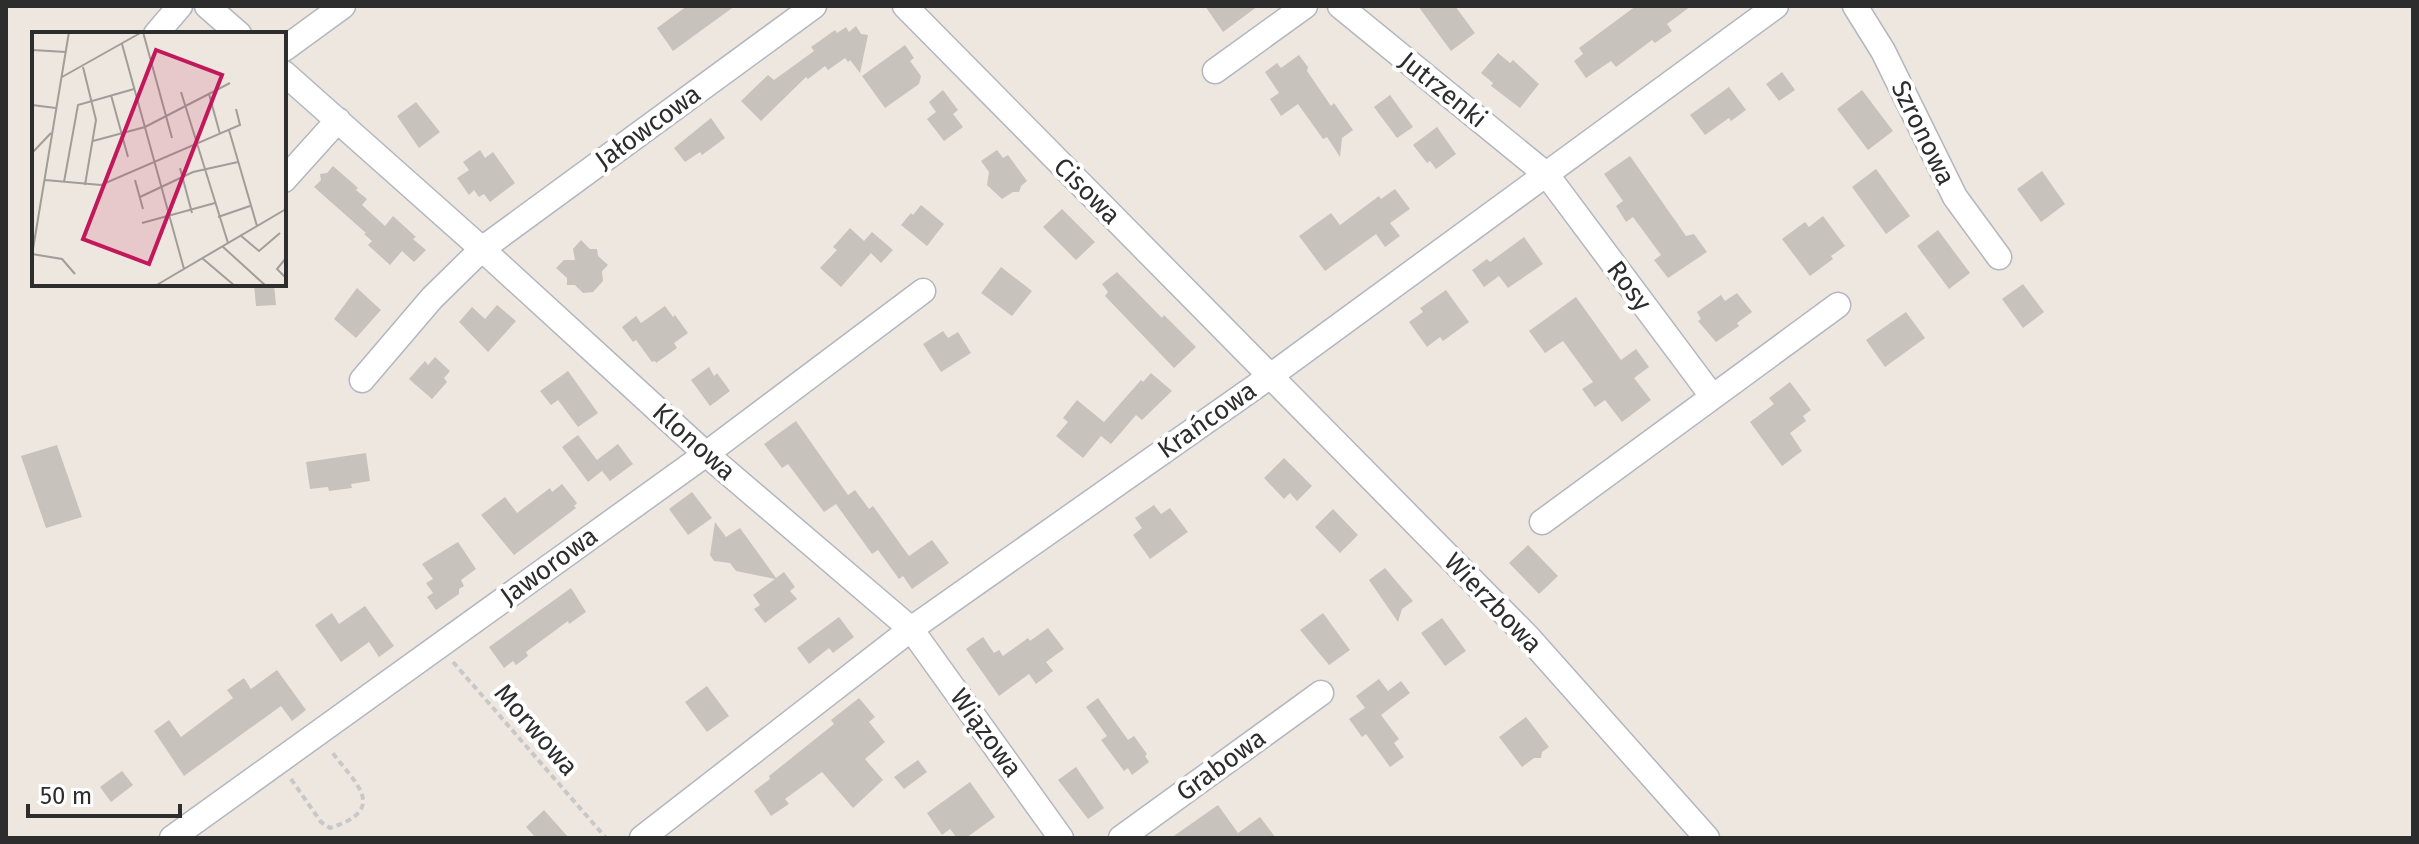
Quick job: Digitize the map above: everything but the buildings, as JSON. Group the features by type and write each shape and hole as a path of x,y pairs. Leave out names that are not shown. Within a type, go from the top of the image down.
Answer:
{"street":[{"path":"158,32 180,6"},
{"path":"207,6 237,32"},
{"path":"286,48 343,6"},
{"name":"Jałowcowa","path":"482,249 814,6"},
{"name":"Cisowa","path":"905,6 1269,377"},
{"path":"1215,71 1305,6"},
{"name":"Jutrzenki","path":"1340,6 1547,175"},
{"name":"Krańcowa","path":"642,838 911,629 1269,377 1776,6"},
{"name":"Szronowa","path":"1855,6 1883,51 1955,197 1999,257"},
{"name":"Klonowa","path":"286,75 706,454 911,629"},
{"path":"286,178 338,120"},
{"name":"Rosy","path":"1547,175 1712,396"},
{"path":"362,380 432,298 482,249"},
{"name":"Jaworowa","path":"172,838 706,454 923,291"},
{"path":"1542,522 1838,305"},
{"name":"Wierzbowa","path":"1269,377 1528,637 1707,838"},
{"name":"Wiązowa","path":"911,629 1061,838"},
{"name":"Grabowa","path":"1121,838 1321,693"}],"path":[{"name":"Morwowa","path":"439,645 606,838"},
{"path":"278,761 321,822 330,828 363,810 365,801 361,791 317,732"}]}
